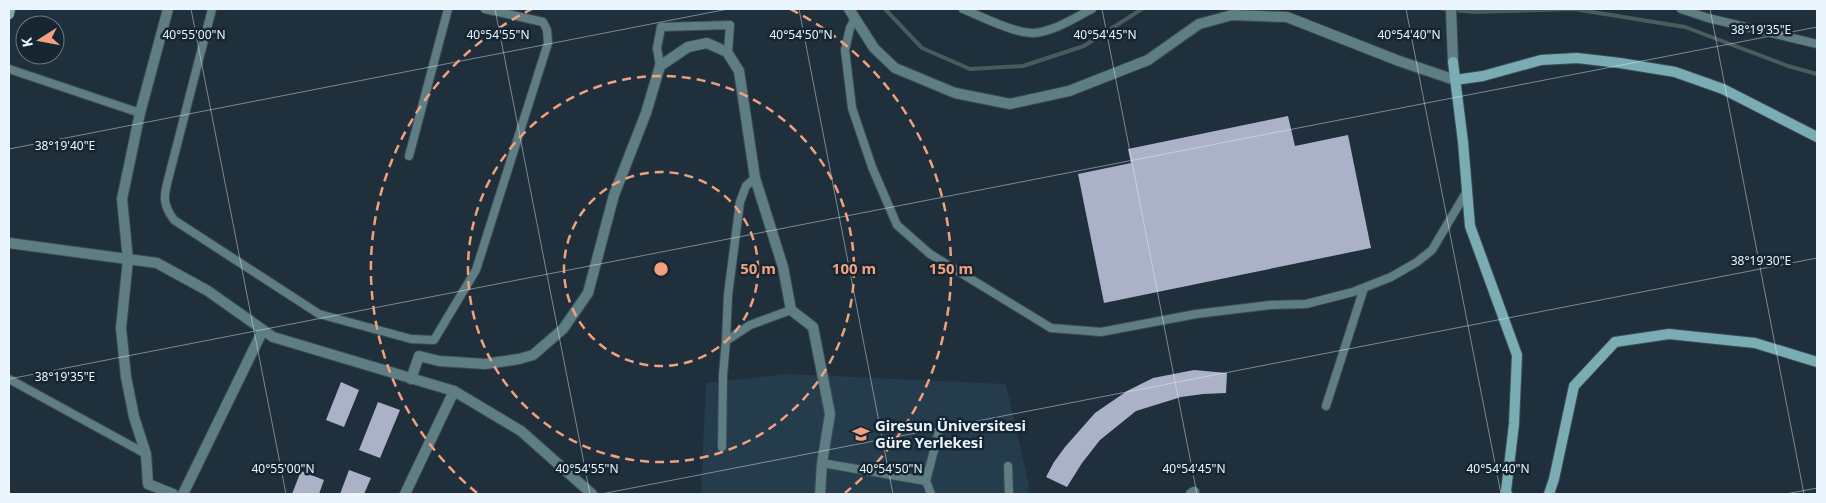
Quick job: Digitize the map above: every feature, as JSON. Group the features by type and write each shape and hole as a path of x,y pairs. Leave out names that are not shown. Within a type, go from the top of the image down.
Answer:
{"street":[{"path":"9,14 10,9"},
{"path":"143,494 148,484 146,454 134,417 126,377 121,328 128,260 122,199 140,113 168,9"},
{"path":"849,9 854,20 874,48 895,68 955,93 1010,104 1069,90 1148,60 1199,24 1232,15 1287,17 1399,61 1455,80 1483,76 1542,60 1577,58 1675,72 1723,89 1817,138"},
{"path":"1451,9 1453,62 1470,226 1517,355 1514,424 1507,494"},
{"path":"411,378 419,356 439,362 485,364 519,359 533,355 564,329 588,293 614,195 646,113 660,66 688,47 706,43 728,53 739,71 755,178 783,267 791,310 812,327 830,414 822,463 820,494"},
{"path":"9,243 157,263 208,291 273,337 454,392 520,431 592,494"},
{"path":"183,494 263,330"},
{"path":"1549,494 1574,386 1615,342 1668,334 1755,343 1817,362"},
{"path":"405,494 454,392"},
{"path":"148,484 173,494"}],"lane":[{"path":"212,9 164,197 166,210 174,220 319,314 411,340 434,340 476,270 548,43 548,30 543,22 485,9"},
{"path":"409,156 448,9"},
{"path":"963,9 1012,28 1033,33 1061,26 1092,9"},
{"path":"1681,9 1708,18 1817,44"},
{"path":"854,20 850,28 845,50 852,108 872,167 898,225 930,254 1051,328 1101,332 1196,314 1270,305 1306,304 1364,288 1391,277 1417,262 1432,250 1467,191"},
{"path":"660,66 657,48 662,27 730,25 728,53"},
{"path":"9,69 140,113"},
{"path":"722,447 723,375 728,294 740,202 746,186 755,178"},
{"path":"1326,406 1364,288"},
{"path":"726,340 750,325 791,310"},
{"path":"9,379 146,454"},
{"path":"931,494 926,481 939,431"},
{"path":"822,463 926,481"},
{"path":"1008,466 1009,494"}],"shaded area":[{"name":"Giresun Üniversitesi Güre Yerlekesi","path":"786,374 1006,384 1029,485 1028,494 701,494 706,383"}],"building":[{"path":"1288,116 1295,146 1348,135 1371,248 1104,303 1078,174 1131,163 1128,149"},
{"path":"1194,370 1227,373 1226,393 1181,397 1136,411 1100,440 1082,463 1067,487 1046,477 1065,447 1095,413 1127,391 1153,378"},
{"path":"341,382 359,390 344,427 326,420"},
{"path":"378,402 400,410 380,458 359,450"},
{"path":"349,470 371,478 364,494 340,494"},
{"path":"301,471 324,480 319,494 292,494"}],"waterway":[{"path":"885,9 922,48 970,69 1023,66 1084,46 1142,9"},
{"path":"1443,9 1475,12 1574,9 1685,27 1788,66 1817,74"}],"place":[{"name":"Giresun Üniversitesi Güre Yerlekesi","path":"861,434"}]}
